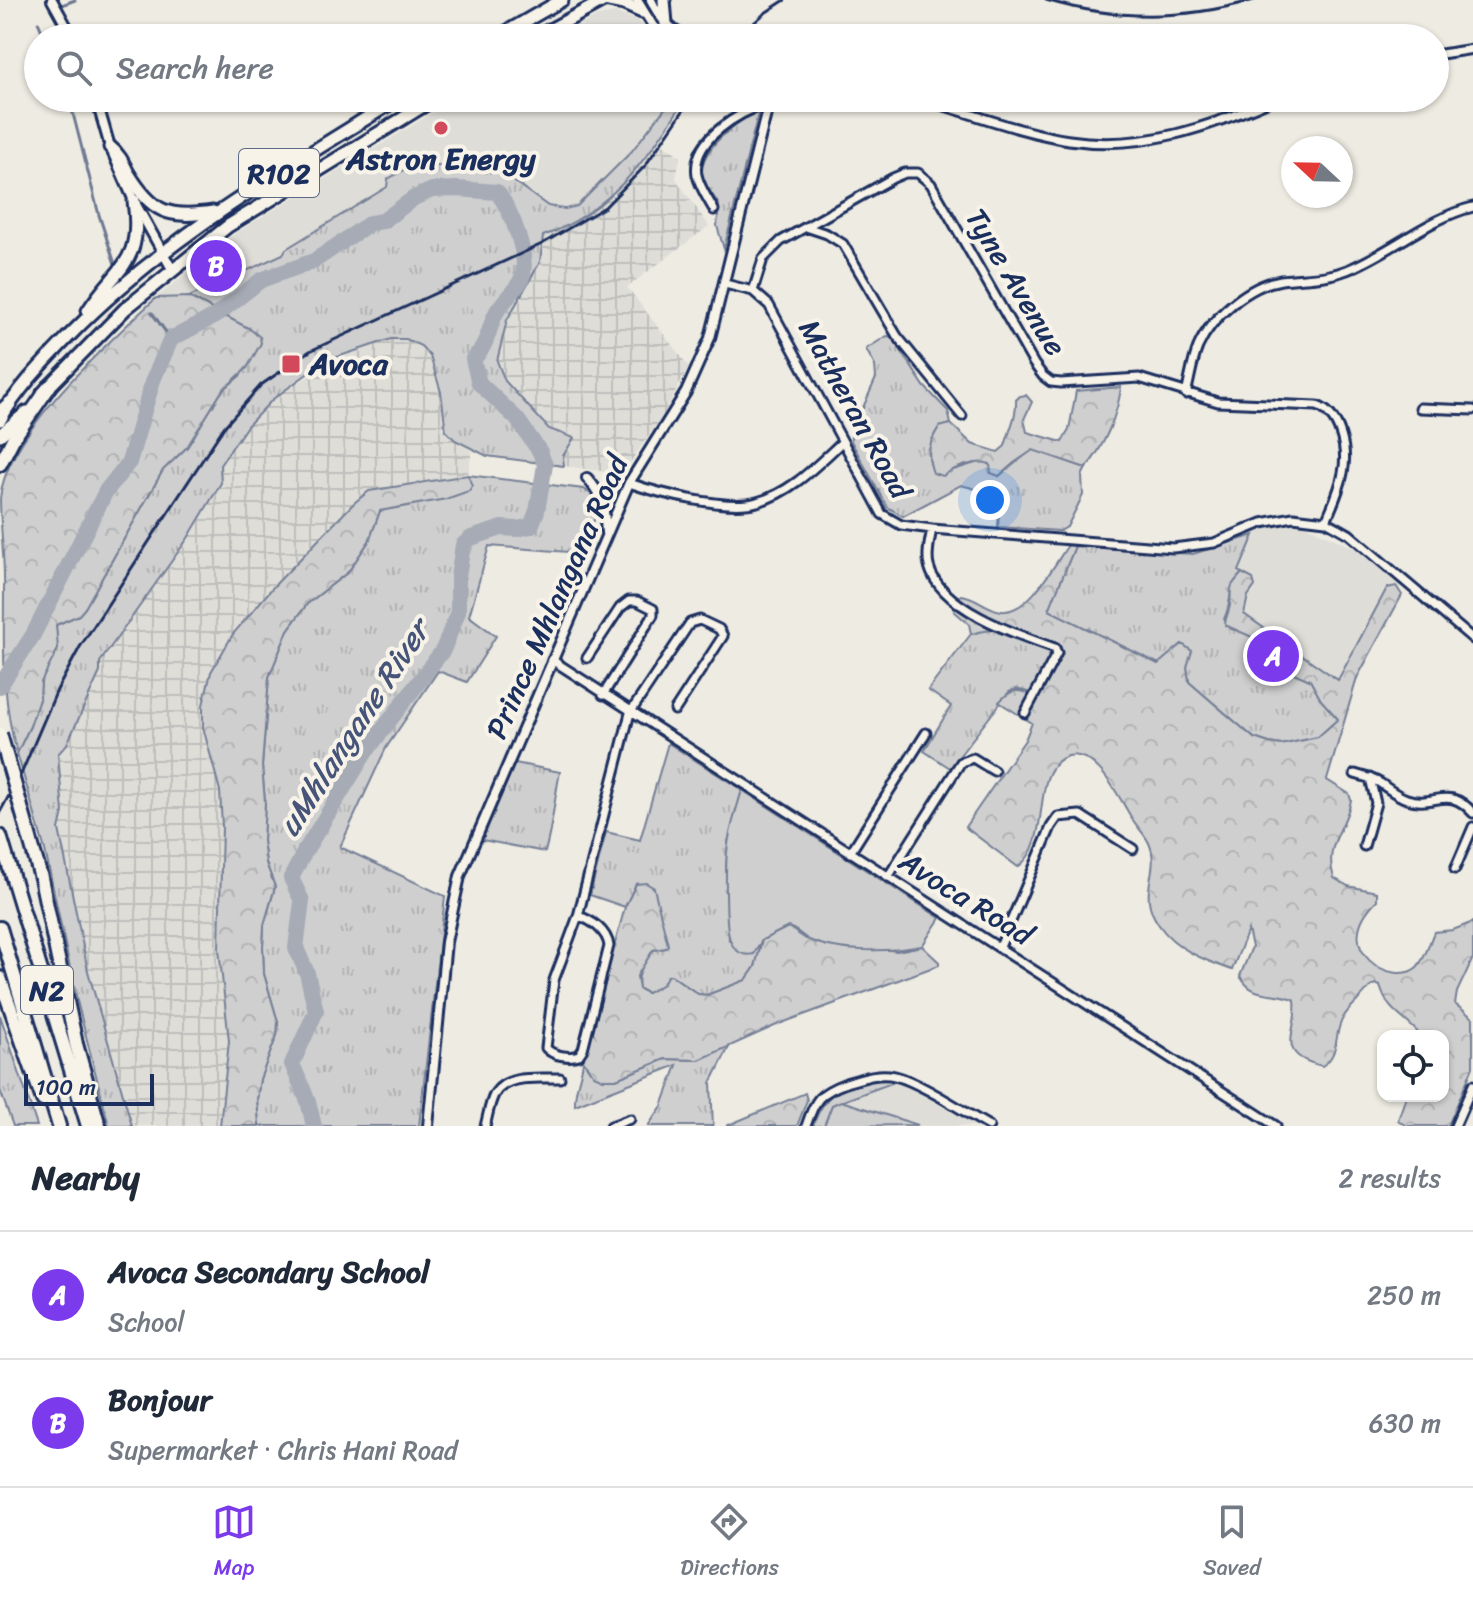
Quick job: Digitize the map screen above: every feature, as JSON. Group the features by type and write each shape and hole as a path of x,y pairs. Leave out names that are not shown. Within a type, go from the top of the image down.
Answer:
{"highway":[{"path":"0,464 13,439 49,387"},
{"path":"0,734 41,878 76,1044 99,1126"},
{"name":"N2","path":"0,836 88,1126"},
{"name":"N2","path":"0,928 59,1126"},
{"path":"0,978 52,1126"}],"main road":[{"path":"520,24 562,0"},
{"path":"561,24 605,0 639,6"},
{"path":"664,0 666,24"},
{"name":"R102","path":"0,420 5,407 79,325 162,252 217,212 377,112"},
{"name":"R102","path":"0,435 18,422 125,309 172,269 244,215 413,112"},
{"path":"110,147 119,155 143,196 153,206 179,215 217,212"},
{"path":"79,325 132,254 136,229 134,201"}],"street":[{"path":"52,0 65,24"},
{"path":"651,0 666,24"},
{"path":"639,6 652,24"},
{"path":"1449,53 1473,49"},
{"path":"100,112 110,147 134,201 172,269"},
{"path":"714,210 698,177 701,151 717,133 747,112"},
{"name":"Prince Mhlangana Road","path":"428,1126 446,942 454,898 479,829 629,483 686,392 710,338 766,112"},
{"path":"966,112 1070,140 1115,143 1184,133 1239,112"},
{"name":"Tyne Avenue","path":"753,291 758,270 770,251 893,178 905,173 918,173 931,184 1043,376 1051,382 1139,378 1218,402 1317,406 1330,413 1338,428 1344,470 1326,521"},
{"path":"1186,394 1198,348 1205,334 1243,295 1265,283 1321,278 1346,270 1448,216 1473,207"},
{"path":"806,227 843,244 897,336 962,416"},
{"path":"725,284 753,291"},
{"name":"Matheran Road","path":"753,291 769,305 882,514 901,525 932,529 928,558 932,573 961,606 1012,632 1055,648 1057,653 1025,713"},
{"path":"1420,408 1473,410"},
{"path":"629,483 658,493 748,504 793,484 842,442"},
{"path":"587,478 600,492 604,502 606,534"},
{"path":"932,529 1173,548 1214,543 1279,518 1326,521 1349,534 1473,639"},
{"path":"587,658 622,605 637,601 653,609 653,615 603,695"},
{"path":"578,916 595,924 608,938 609,946 583,1049 579,1055 569,1056 549,1052 545,1046 554,980 578,916 630,713 690,623 700,620 719,629 723,636 675,710"},
{"name":"Avoca Road","path":"552,660 1276,1126"},
{"path":"850,853 926,733"},
{"path":"888,877 961,762 973,758 994,771"},
{"path":"1355,774 1370,778 1406,799 1453,798 1473,813"},
{"path":"1364,846 1376,803 1370,778"},
{"path":"1000,947 1058,817 1080,815 1133,849"},
{"path":"1455,869 1473,827"},
{"path":"806,1126 814,1105 825,1092 861,1079 886,1075 907,1080 989,1126"},
{"path":"485,1126 494,1097 504,1084 514,1080 560,1078"},
{"path":"1455,1126 1473,1085"},
{"path":"611,1126 630,1119"},
{"path":"1255,1126 1267,1121"}],"shaded area":[{"path":"615,13 641,24 583,24 597,16"},
{"path":"434,112 662,112 631,152 577,206 559,209 543,204 388,187 286,249 284,254 240,276 189,297 156,298 237,232"},
{"path":"659,141 680,156 676,179 709,226 627,287 689,367 662,417 622,474 564,466 563,457 574,438 549,429 505,381 497,361 498,348 511,311 540,262 543,236 560,230 612,196"},
{"path":"400,338 421,346 430,356 455,440 472,450 468,475 369,491 274,586 233,634 215,662 207,682 202,716 205,739 220,791 222,826 225,997 229,1041 220,1126 132,1126 88,971 59,829 63,812 58,754 67,744 100,672 100,662 188,538 221,483 220,465 247,426 273,399 295,384 367,345"},
{"path":"1302,524 1359,550 1402,584 1352,679 1342,720 1165,697 1229,541 1265,527"},
{"path":"897,1081 976,1126 824,1126 832,1105"}],"green space":[{"path":"662,112 677,112 642,161 608,197 567,226 543,236 540,262 507,320 497,361 505,381 549,429 574,438 563,456 564,466 487,456 455,440 446,431 441,392 430,356 421,346 406,339 391,339 325,361 273,399 247,426 220,465 221,483 188,538 100,662 100,672 67,744 58,754 63,812 59,829 88,971 132,1126 109,1126 77,1001 45,850 17,753 30,726 40,696 41,682 57,643 56,625 79,615 85,608 163,470 187,447 222,391 241,375 250,329 189,297 283,254 286,249 387,187 388,179 413,165 495,170 548,206 565,209 577,206 631,152"},
{"path":"758,112 724,249 717,226 719,205 704,182 702,168 705,158 720,138 740,121"},
{"path":"189,297 250,329 260,337 261,343 247,368 222,391 187,447 163,470 85,608 79,615 56,625 58,649 41,682 40,696 30,726 17,753 4,672 0,498 6,473 40,418 88,363 156,298"},
{"path":"887,336 892,337 924,386 948,411 951,424 939,427 929,451 930,463 937,475 982,461 990,464 999,476 1033,449 1086,468 1082,476 1083,495 1067,527 1060,531 998,527 998,495 961,485 903,516 887,507 851,441 851,435 876,378 875,366 866,349"},
{"path":"1121,387 1109,430 1086,468 1033,450 999,476 991,473 990,464 985,463 965,465 943,476 933,473 930,449 939,427 951,424 972,444 998,452 1005,446 1016,400 1026,395 1032,402 1024,419 1027,432 1062,442 1069,430 1076,391"},
{"path":"468,475 584,489 595,497 598,509 582,553 489,546 469,616 496,636 467,682 438,671 386,748 340,847 445,896 419,1126 259,1126 257,1099 260,1079 277,1035 278,1022 264,974 263,947 264,925 275,887 266,863 263,841 265,802 262,766 269,677 288,630 307,604 348,572 369,541 380,511 472,486"},
{"path":"468,475 472,486 469,491 446,499 380,511 369,541 348,572 307,604 288,630 269,677 262,766 265,802 263,841 266,863 275,887 264,925 263,947 264,974 278,1022 277,1035 260,1079 257,1099 259,1126 220,1126 229,1041 219,949 220,791 203,727 203,705 211,672 233,634 274,586 369,491"},
{"path":"1254,535 1239,571 1242,573 1231,590 1224,619 1231,629 1249,634 1273,652 1283,668 1310,680 1321,700 1338,719 1318,737 1281,745 1254,738 1189,682 1187,667 1191,651 1182,644 1159,664 1048,610 1075,546 1193,554"},
{"path":"1068,545 1075,546 1049,610 1158,664 1182,644 1192,651 1187,667 1189,682 1254,738 1281,745 1318,737 1338,719 1321,700 1310,680 1282,668 1273,652 1259,640 1225,625 1234,582 1242,573 1253,579 1255,586 1248,596 1244,614 1338,680 1387,588 1396,586 1402,595 1357,678 1327,780 1349,794 1351,800 1333,846 1331,866 1334,878 1348,886 1377,892 1377,900 1363,918 1358,935 1361,949 1369,960 1381,968 1407,972 1417,967 1434,932 1453,930 1473,922 1473,958 1457,992 1455,1004 1473,1018 1473,1067 1448,1126 1406,1126 1398,1120 1404,1102 1449,1102 1449,1030 1415,1030 1392,1009 1380,986 1375,984 1346,1014 1328,1061 1322,1066 1297,1055 1291,1041 1295,1000 1251,989 1240,976 1252,947 1248,930 1232,970 1192,953 1174,941 1159,925 1149,902 1153,863 1149,843 1113,786 1085,758 1074,755 1063,758 1053,767 1043,794 1035,842 1029,856 1018,867 965,827 1025,740 1032,723 999,702 1014,691 1040,695 1060,656 1059,648 1028,633 994,630 971,634 969,624 954,611 952,604 961,595 996,610 1012,610 1031,596"},
{"path":"988,629 1016,631 1043,639 1059,648 1060,656 1040,695 1016,689 1009,692 950,768 924,751 951,706 928,690 971,634"},
{"path":"668,743 742,790 728,842 729,940 754,954 762,940 755,967 746,980 707,995 698,994 671,975 656,991 647,993 639,989 640,973 653,950 666,948 636,884 625,907 590,895 606,832 640,840"},
{"path":"515,763 560,772 545,852 482,840"},
{"path":"742,790 940,918 922,946 880,950 835,947 809,940 788,927 762,940 754,954 746,955 736,950 728,933 726,865 730,831"},
{"path":"646,883 654,888 668,945 653,950 637,976 639,989 647,993 671,975 698,994 707,995 746,980 755,967 762,940 788,927 806,939 897,951 922,946 939,965 779,1024 699,1060 665,1059 616,1079 603,1079 594,1075 583,1060 625,907 636,884"},
{"path":"0,1015 37,1126 13,1126 0,1090"},
{"path":"731,1043 711,1083 713,1126 648,1126 662,1106 677,1065 575,1105 583,1060 590,1071 616,1079 665,1059 699,1060"},
{"path":"883,1079 897,1081 832,1105 824,1126 813,1126 824,1103 831,1096 848,1087"},
{"path":"805,1093 807,1100 797,1126 726,1126"},
{"path":"841,1101 918,1125 824,1126 832,1105"}],"waterway":[{"path":"62,5 75,0"},
{"path":"73,112 115,264"},
{"name":"uMhlangane River","path":"0,686 33,635 106,491 129,462 153,380 171,339 215,316 261,280 314,261 370,223 383,221 414,198 432,190 497,192 518,234 523,271 521,280 498,310 484,344 473,359 479,383 517,419 540,452 545,465 537,511 531,526 502,528 471,538 463,545 458,577 458,612 443,650 365,753 291,878 302,901 296,948 307,973 316,1011 292,1064 308,1101 314,1126"},
{"path":"152,313 171,339"}],"railway":[{"path":"753,24 785,0"},
{"path":"1046,0 1124,15 1176,14 1254,0"},
{"path":"0,812 80,647 224,427 261,385 310,351 542,244 605,207 645,166 682,112"}],"place":[{"name":"Astron Energy","path":"441,128"},
{"name":"Bonjour","path":"216,266"},
{"name":"Avoca","path":"291,364"},
{"name":"Avoca Secondary School","path":"1273,656"}]}
